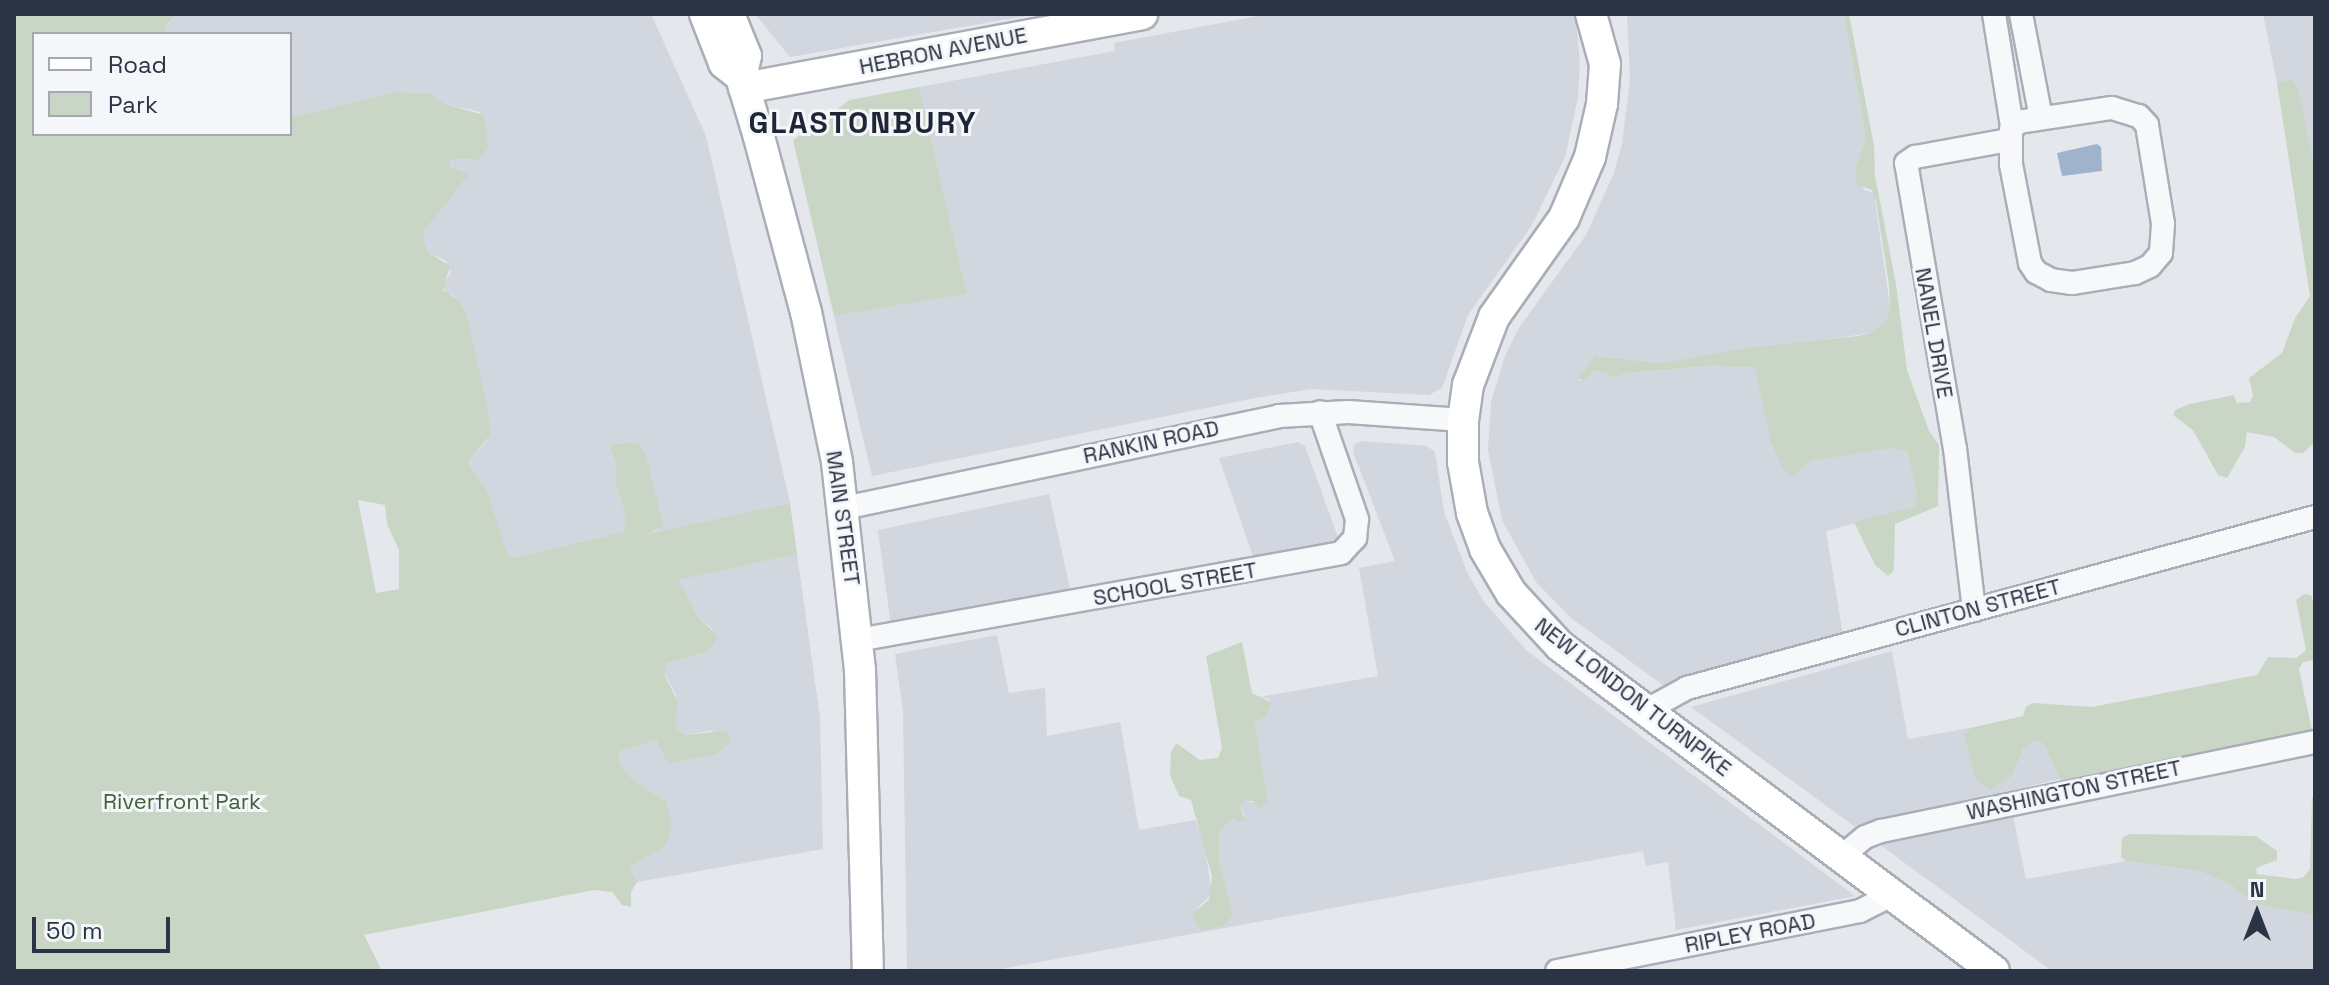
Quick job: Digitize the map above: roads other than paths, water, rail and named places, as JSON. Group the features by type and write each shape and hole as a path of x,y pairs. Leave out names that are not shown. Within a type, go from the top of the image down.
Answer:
{"main road":[{"name":"MAIN STREET","path":"705,14 724,63 742,83"},
{"name":"MAIN STREET","path":"729,14 746,56 742,83 806,312 844,508 858,640 868,971"},
{"name":"HEBRON AVENUE","path":"742,83 1142,14"},
{"name":"NEW LONDON TURNPIKE","path":"1591,14 1605,58"},
{"name":"NEW LONDON TURNPIKE","path":"1609,14 1602,104 1586,169 1564,218 1506,297 1484,338 1468,385 1463,420 1467,491 1480,537 1497,572 1545,632 1645,711 1994,971"}],"street":[{"name":"NANEL DRIVE","path":"1974,610 1955,449 1906,163 1915,157 2010,134 2018,122 2112,108 2145,121 2164,234 2161,253 2150,266 2135,273 2072,283 2051,280 2036,272 2027,254 2010,134 1994,14"},
{"path":"2021,14 2041,118"},
{"name":"RANKIN ROAD","path":"844,508 1208,429 1320,412 1463,420"},
{"name":"SCHOOL STREET","path":"858,640 1329,557 1349,547 1355,538 1357,519 1320,412"},
{"name":"CLINTON STREET","path":"1645,711 1687,688 2315,517"},
{"name":"WASHINGTON STREET","path":"1841,857 1865,837 1881,831 2315,742"},
{"name":"RIPLEY ROAD","path":"1557,971 1860,911 1892,895"}],"water":[{"path":"2097,144 2101,147 2102,171 2062,176 2057,153"}],"district":[{"name":"GLASTONBURY","path":"863,123"}],"park label":[{"name":"Riverfront Park","path":"182,802"}]}
